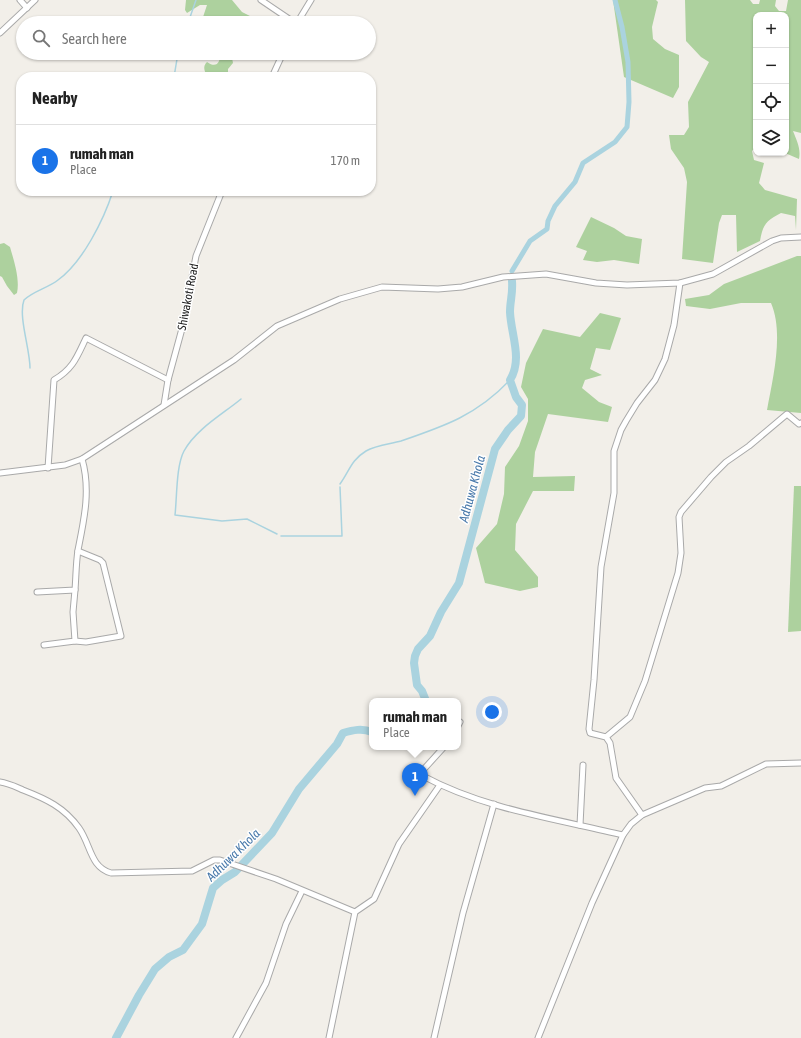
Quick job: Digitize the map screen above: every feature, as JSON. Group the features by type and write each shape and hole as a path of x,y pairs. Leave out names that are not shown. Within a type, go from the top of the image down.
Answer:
{"street":[{"path":"20,0 28,8"},
{"path":"19,16 35,0"},
{"path":"261,0 285,16"},
{"path":"301,16 311,0"},
{"path":"0,33 16,19"},
{"path":"274,72 280,60"},
{"name":"Shiwakoti Road","path":"164,405 168,380 183,325 196,256 220,196"},
{"path":"0,473 48,468 65,465 82,459 234,360 277,326 340,299 382,287 438,289 462,287 503,277 546,274 596,283 627,285 680,283 713,274 772,241 781,238 801,237"},
{"path":"642,814 616,778 610,744 606,737 590,733 589,729 594,680 601,567 614,493 614,451 623,425 636,403 655,380 665,359 674,325 680,283"},
{"path":"48,468 54,380 66,374 74,364 86,338 168,380"},
{"path":"606,737 630,717 646,681 678,573 681,553 678,517 681,512 711,476 726,462 749,446 787,414 799,424 801,423"},
{"path":"75,641 73,612 78,551 87,498 87,481 82,459"},
{"path":"44,645 75,641 86,642 121,636 103,563 100,560 78,551"},
{"path":"37,592 75,590"},
{"path":"441,750 424,769 422,774 440,785 494,804 623,835"},
{"path":"538,1038 592,903 623,835 631,824 642,814 705,788 721,786 766,764 801,763"},
{"path":"580,825 583,765"},
{"path":"0,782 53,802 66,812 79,828 90,848 96,866 103,871 111,873 192,871 214,860 220,860 302,890 355,912"},
{"path":"355,912 370,904 374,899 400,844 440,785"},
{"path":"434,1038 463,913 494,804"},
{"path":"236,1038 266,983 286,924 302,890"},
{"path":"329,1038 355,912"}],"green space":[{"path":"186,0 232,0 242,12 250,16 203,16 207,5 200,5 187,13 185,10"},
{"path":"613,0 656,0 658,2 652,27 653,39 665,49 679,55 679,87 673,98 624,77"},
{"path":"685,0 750,0 753,4 759,4 760,0 776,0 775,6 779,11 786,11 788,0 801,0 801,133 793,131 799,148 799,159 789,155 789,12 753,12 752,151 754,160 764,163 759,183 765,190 797,199 796,230 795,216 781,213 772,218 766,224 762,231 760,241 737,252 736,215 722,215 719,223 713,263 682,259 687,182 684,168 671,149 669,135 684,135 689,127 688,102 709,62 701,57 686,41"},
{"path":"220,60 232,60 233,63 228,69 228,72 205,72 204,69 207,62 216,65"},
{"path":"591,217 614,228 626,236 642,239 639,264 614,260 597,262 583,260 587,251 576,247"},
{"path":"4,243 10,247 16,270 18,288 17,293 14,295 0,276 0,244"},
{"path":"797,256 801,256 801,413 767,410 777,342 775,315 771,303 741,303 710,309 686,306 685,299 709,295 724,284"},
{"path":"600,313 621,318 610,350 596,348 590,369 602,375 585,380 582,388 599,402 612,407 608,422 548,414 535,452 533,477 575,476 574,491 533,491 516,524 515,550 538,577 538,587 520,591 485,583 476,548 497,524 504,494 505,467 519,446 528,421 528,399 521,387 526,363 543,329 580,337"},
{"path":"794,486 801,486 801,631 788,632"}],"waterway":[{"path":"190,16 196,0"},
{"path":"512,271 530,241 547,229 548,221 555,206 575,182 583,163 615,142 627,127 629,102 628,62 622,27 615,0"},
{"path":"175,72 177,60"},
{"path":"30,368 22,315 24,300 58,280 76,262 92,239 111,196"},
{"name":"Adhuwa Khola","path":"425,698 422,691 417,685 414,663 415,656 418,649 430,636 441,612 459,583 495,449 508,430 521,416 522,405 516,397 510,380 516,364 510,312 512,281"},
{"path":"340,484 357,458 366,451 374,447 417,436 460,418 485,402 510,380"},
{"path":"241,399 210,422 195,436 184,451 181,457 178,473 175,515 222,521 247,519 277,534"},
{"path":"281,536 342,536 340,487"},
{"name":"Adhuwa Khola","path":"116,1038 155,969 169,957 183,950 202,924 213,888 235,872 272,833 299,789 337,744 343,733 358,730 369,731"}],"place":[{"name":"rumah man","path":"415,796"}]}
